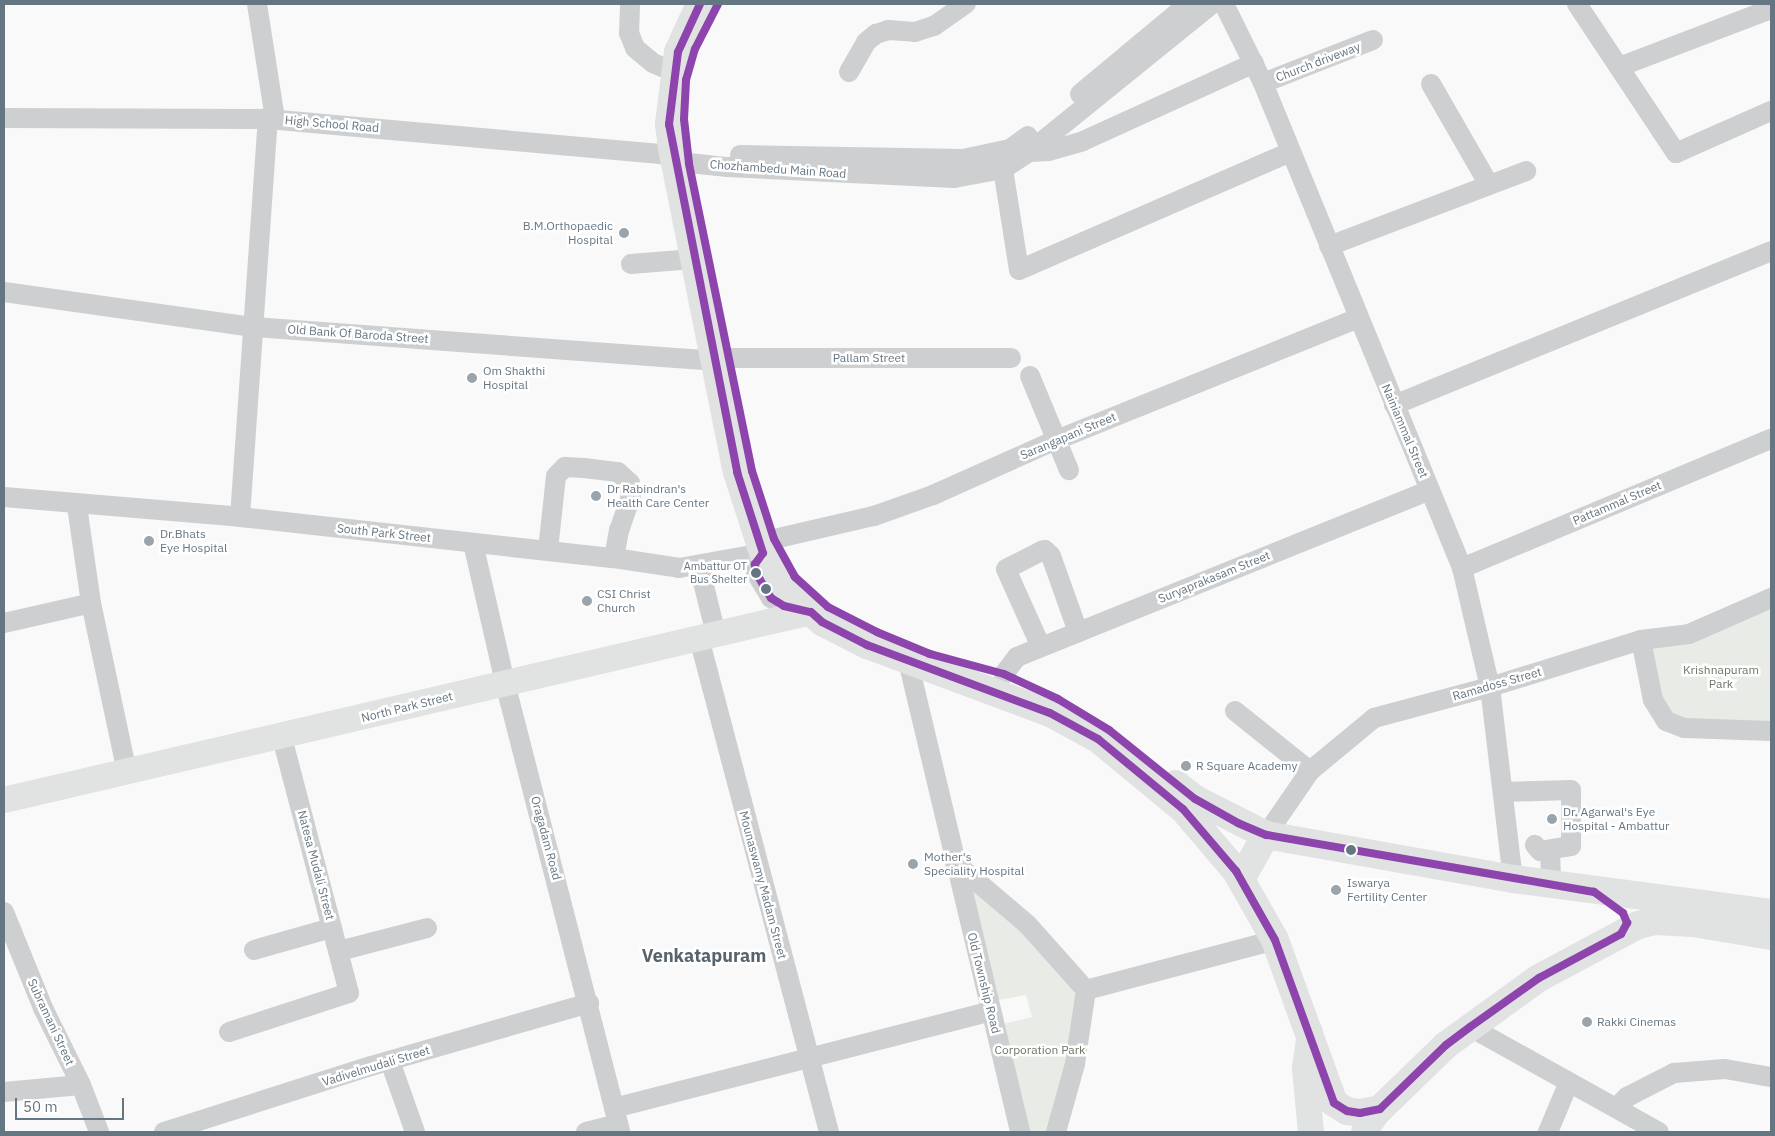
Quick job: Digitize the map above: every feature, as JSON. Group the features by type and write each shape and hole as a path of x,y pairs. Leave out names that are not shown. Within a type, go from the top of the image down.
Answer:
{"highway":[{"path":"700,4 678,52 669,124 720,359 737,472 769,546 780,584 811,612 837,630 908,661 1050,713 1098,739 1183,809 1242,879 1275,940 1310,1032 1334,1103 1347,1111 1360,1113 1380,1109 1446,1045 1539,978 1621,934 1655,921 1693,923 1771,936"},
{"path":"718,4 695,48 686,80 684,120 676,155 692,258 720,359"},
{"path":"769,546 796,577 828,607 930,654 1004,674 1058,699 1109,730 1195,799 1266,835 1513,880 1594,892 1771,913"},
{"path":"1242,879 1266,835"},
{"path":"1594,892 1623,913 1627,924 1621,934"}],"main road":[{"name":"North Park Street","path":"4,800 282,737 811,612"},
{"path":"1310,1032 1305,1069 1311,1132"},
{"path":"1364,1132 1380,1109"}],"street":[{"path":"240,517 271,119 258,4"},
{"path":"849,72 866,42 876,34 888,30 915,32 934,26 966,4"},
{"name":"Chozhambedu Main Road","path":"676,155 831,155 897,160 989,156 1010,149 1031,134 1188,4"},
{"name":"Chozhambedu Main Road","path":"676,155 825,173 954,178 1003,169 1029,152 1212,4"},
{"name":"Nainiammal Street","path":"1224,4 1263,83 1462,568 1490,687 1513,880"},
{"path":"1577,4 1620,66 1676,153 1771,111"},
{"path":"630,6 628,33 635,48 653,63 674,72"},
{"path":"1620,66 1771,10"},
{"name":"Church driveway","path":"1263,83 1373,40"},
{"path":"1029,152 1049,151 1083,141 1254,63"},
{"path":"1431,84 1489,185"},
{"name":"High School Road","path":"4,118 271,119 676,155"},
{"path":"1003,169 1019,270 1291,152"},
{"path":"1329,246 1526,171"},
{"path":"1394,405 1771,252"},
{"path":"631,264 692,258"},
{"name":"Old Bank Of Baroda Street","path":"4,292 254,327 720,359"},
{"name":"Sarangapani Street","path":"769,546 874,516 933,496 1054,441 1358,318"},
{"name":"Pallam Street","path":"720,359 1011,358"},
{"path":"1030,376 1054,441 1069,470"},
{"name":"Pattammal Street","path":"1462,568 1771,439"},
{"path":"548,550 556,476 565,467 618,472 630,483 631,496 619,530 614,558"},
{"name":"Suryaprakasam Street","path":"1004,674 1017,657 1430,490"},
{"name":"South Park Street","path":"4,497 77,506 240,517 548,550 679,568 699,566 769,546"},
{"path":"77,506 91,602 127,773"},
{"name":"Oragadam Road","path":"473,542 505,683 590,1003 617,1121"},
{"path":"1041,647 1006,570 1045,550 1050,556 1078,632"},
{"name":"Mounaswamy Madam Street","path":"699,566 708,636 809,1060 829,1132"},
{"name":"Ramadoss Street","path":"1266,835 1310,771 1374,718 1490,687 1641,640 1689,634 1771,598"},
{"path":"4,623 91,602"},
{"path":"1641,640 1653,700 1666,721 1684,728 1771,731"},
{"name":"Old Township Road","path":"908,661 1020,1132"},
{"path":"1235,711 1310,771"},
{"name":"Natesa Mudali Street","path":"229,1032 349,993 282,737"},
{"path":"1503,792 1571,790 1571,846 1543,848 1551,885"},
{"path":"955,863 1028,924 1086,990 1076,1064 1056,1132"},
{"name":"Subramani Street","path":"4,912 43,1008 81,1085 100,1132"},
{"path":"254,950 332,928"},
{"path":"339,951 427,928"},
{"path":"1086,990 1275,940"},
{"name":"Vadivelmudali Street","path":"164,1132 390,1061 590,1003"},
{"path":"586,1132 809,1060 991,1012"},
{"path":"1470,1027 1658,1132"},
{"path":"390,1061 415,1132"},
{"path":"1616,1108 1627,1097 1674,1073 1725,1069 1771,1076"},
{"path":"1548,1132 1569,1082"},
{"path":"4,1092 81,1085"}],"green space":[{"name":"Krishnapuram Park","path":"1771,603 1771,727 1671,719 1657,700 1647,644"},
{"name":"Corporation Park","path":"965,875 992,895 1081,995 1053,1132 1025,1132 999,1025 1032,1017 1026,995 994,1001"}],"transit line":[{"path":"700,4 678,52 669,124 737,472 763,553 755,564 756,573 771,598 784,606 811,612 822,622 867,645 1050,713 1098,739 1183,809 1236,871 1275,940 1334,1103 1347,1111 1360,1113 1380,1109 1446,1045 1470,1027 1539,978 1621,934 1627,923 1623,913 1594,892 1266,835 1238,823 1195,799 1109,730 1058,699 1004,674 930,654 877,632 828,607 795,577 774,539 752,471 689,163 684,119 686,80 695,49 718,4"}],"place":[{"name":"B.M.Orthopaedic Hospital","path":"624,233"},
{"name":"Om Shakthi Hospital","path":"472,378"},
{"name":"Dr Rabindran's Health Care Center","path":"596,496"},
{"name":"Dr.Bhats Eye Hospital","path":"149,541"},
{"name":"Ambattur OT Bus Shelter","path":"756,573"},
{"name":"CSI Christ Church","path":"587,601"},
{"name":"R Square Academy","path":"1186,766"},
{"name":"Dr. Agarwal's Eye Hospital - Ambattur","path":"1552,819"},
{"name":"Mother's Speciality Hospital","path":"913,864"},
{"name":"Iswarya Fertility Center","path":"1336,890"},
{"name":"Rakki Cinemas","path":"1587,1022"}],"district":[{"name":"Venkatapuram","path":"704,956"}]}
